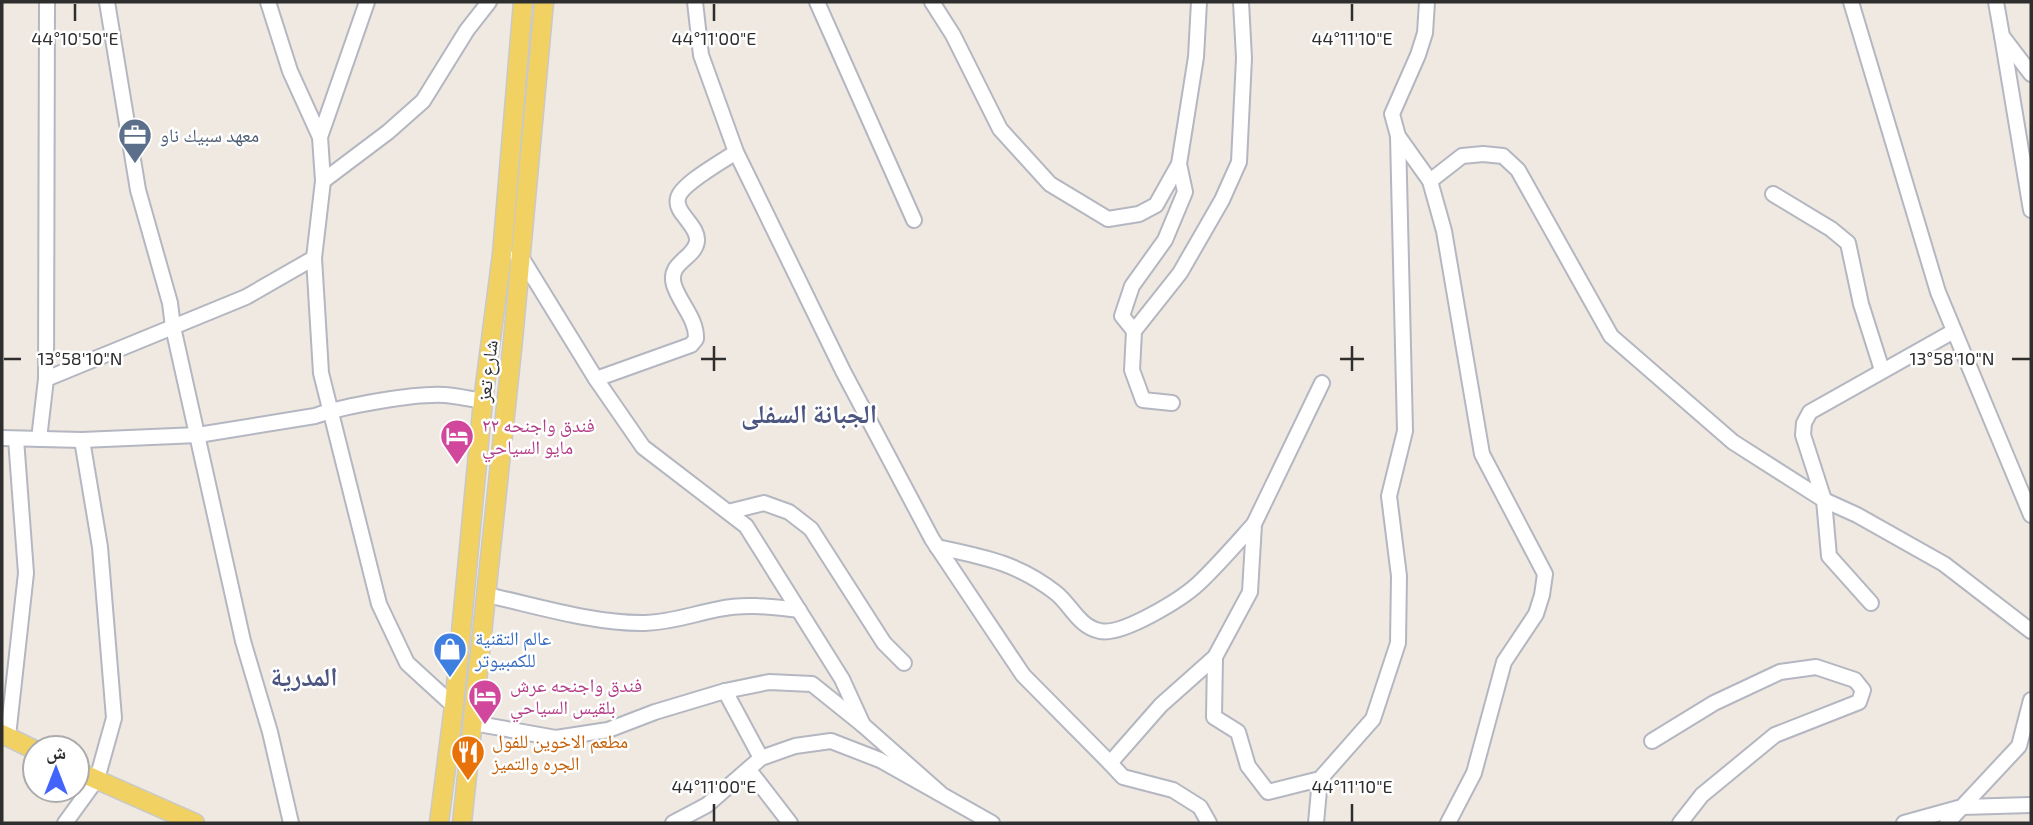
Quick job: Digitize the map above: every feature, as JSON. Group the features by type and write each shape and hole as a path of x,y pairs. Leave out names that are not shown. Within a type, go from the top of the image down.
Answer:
{"main road":[{"name":"شارع تعز","path":"439,823 454,706 483,401 502,254 523,2"},
{"name":"شارع تعز","path":"462,823 521,257 544,2"},
{"path":"5,735 21,743"},
{"path":"91,777 195,823"}],"street":[{"path":"39,439 46,379 47,2"},
{"path":"107,2 138,190 170,303 173,327 243,641 270,732 291,823"},
{"path":"268,2 290,71 320,137 323,181 314,258 321,373 379,604 407,663 454,706"},
{"path":"320,137 367,2"},
{"path":"323,181 388,132 423,101 467,30 489,2"},
{"path":"695,2 701,55 736,152 843,371 937,547 1023,675 1110,764 1123,777 1173,790 1200,807 1209,823"},
{"path":"817,2 914,220"},
{"path":"932,2 953,34 1000,129 1050,184 1108,219 1122,219 1156,205 1179,164 1196,57 1199,2"},
{"path":"1172,403 1143,400 1132,370 1134,331 1180,273 1222,200 1239,162 1244,58 1241,2"},
{"path":"1215,657 1214,717 1238,732 1248,766 1268,792 1320,779 1373,719 1398,643 1399,576 1389,496 1405,432 1398,136 1392,114 1425,33 1427,2"},
{"path":"1851,2 1938,292 2031,515"},
{"path":"1996,2 2031,210"},
{"path":"2002,36 2031,74"},
{"path":"1398,136 1430,181 1444,231 1482,454 1545,574 1536,614 1504,662 1474,773 1448,823"},
{"path":"596,379 691,345 696,339 696,330 674,285 673,274 678,264 694,249 698,240 679,209 677,199 682,189 736,152"},
{"path":"1430,181 1462,156 1503,156 1518,170 1611,336 1733,442 1824,500 1944,564 2031,631"},
{"path":"1134,331 1122,316 1132,286 1165,240 1185,192 1179,164"},
{"path":"1773,194 1831,229 1848,243 1861,304 1882,370"},
{"path":"502,254 521,257 596,379 643,447 746,526 842,679 863,725"},
{"path":"46,379 246,297 314,258"},
{"path":"1871,603 1829,556 1824,500 1803,435 1804,423 1810,412 1954,331"},
{"path":"937,547 983,556 1016,567 1057,594 1086,626 1101,632 1116,630 1143,620 1197,585 1254,524 1322,383"},
{"path":"5,735 26,573 9,439 82,440 198,435 400,399 443,395 483,401"},
{"path":"65,823 96,779 114,718 100,547 82,440"},
{"path":"728,512 764,503 789,512 811,529 884,643 904,663"},
{"path":"1110,764 1161,705 1215,657 1250,592 1254,524"},
{"path":"487,596 602,619 643,623 683,619 719,609 757,605 799,610"},
{"path":"1652,741 1714,703 1780,672 1816,667 1855,680 1863,690 1859,702 1775,735 1702,795 1680,823"},
{"path":"473,723 556,738 608,730 655,712 725,691 769,682 812,684 940,793"},
{"path":"725,691 761,758"},
{"path":"1947,823 2020,746 2031,699"},
{"path":"673,823 707,805 761,758 795,746 831,741 880,760 992,823"},
{"path":"749,770 790,823"},
{"path":"1316,823 1320,779"},
{"path":"1904,823 1962,807 2031,805"}],"place":[{"name":"معهد سبيك ناو","path":"135,165"},
{"name":"فندق واجنحه ٢٢ مايو السياحي","path":"457,466"},
{"name":"عالم التقنية للكمبيوتر","path":"450,679"},
{"name":"فندق واجنحه عرش بلقيس السياحي","path":"485,726"},
{"name":"مطعم الاخوين للفول الجره والتميز","path":"468,782"}],"district":[{"name":"الجبانة السفلى","path":"809,414"},
{"name":"المدرية","path":"304,677"}]}
